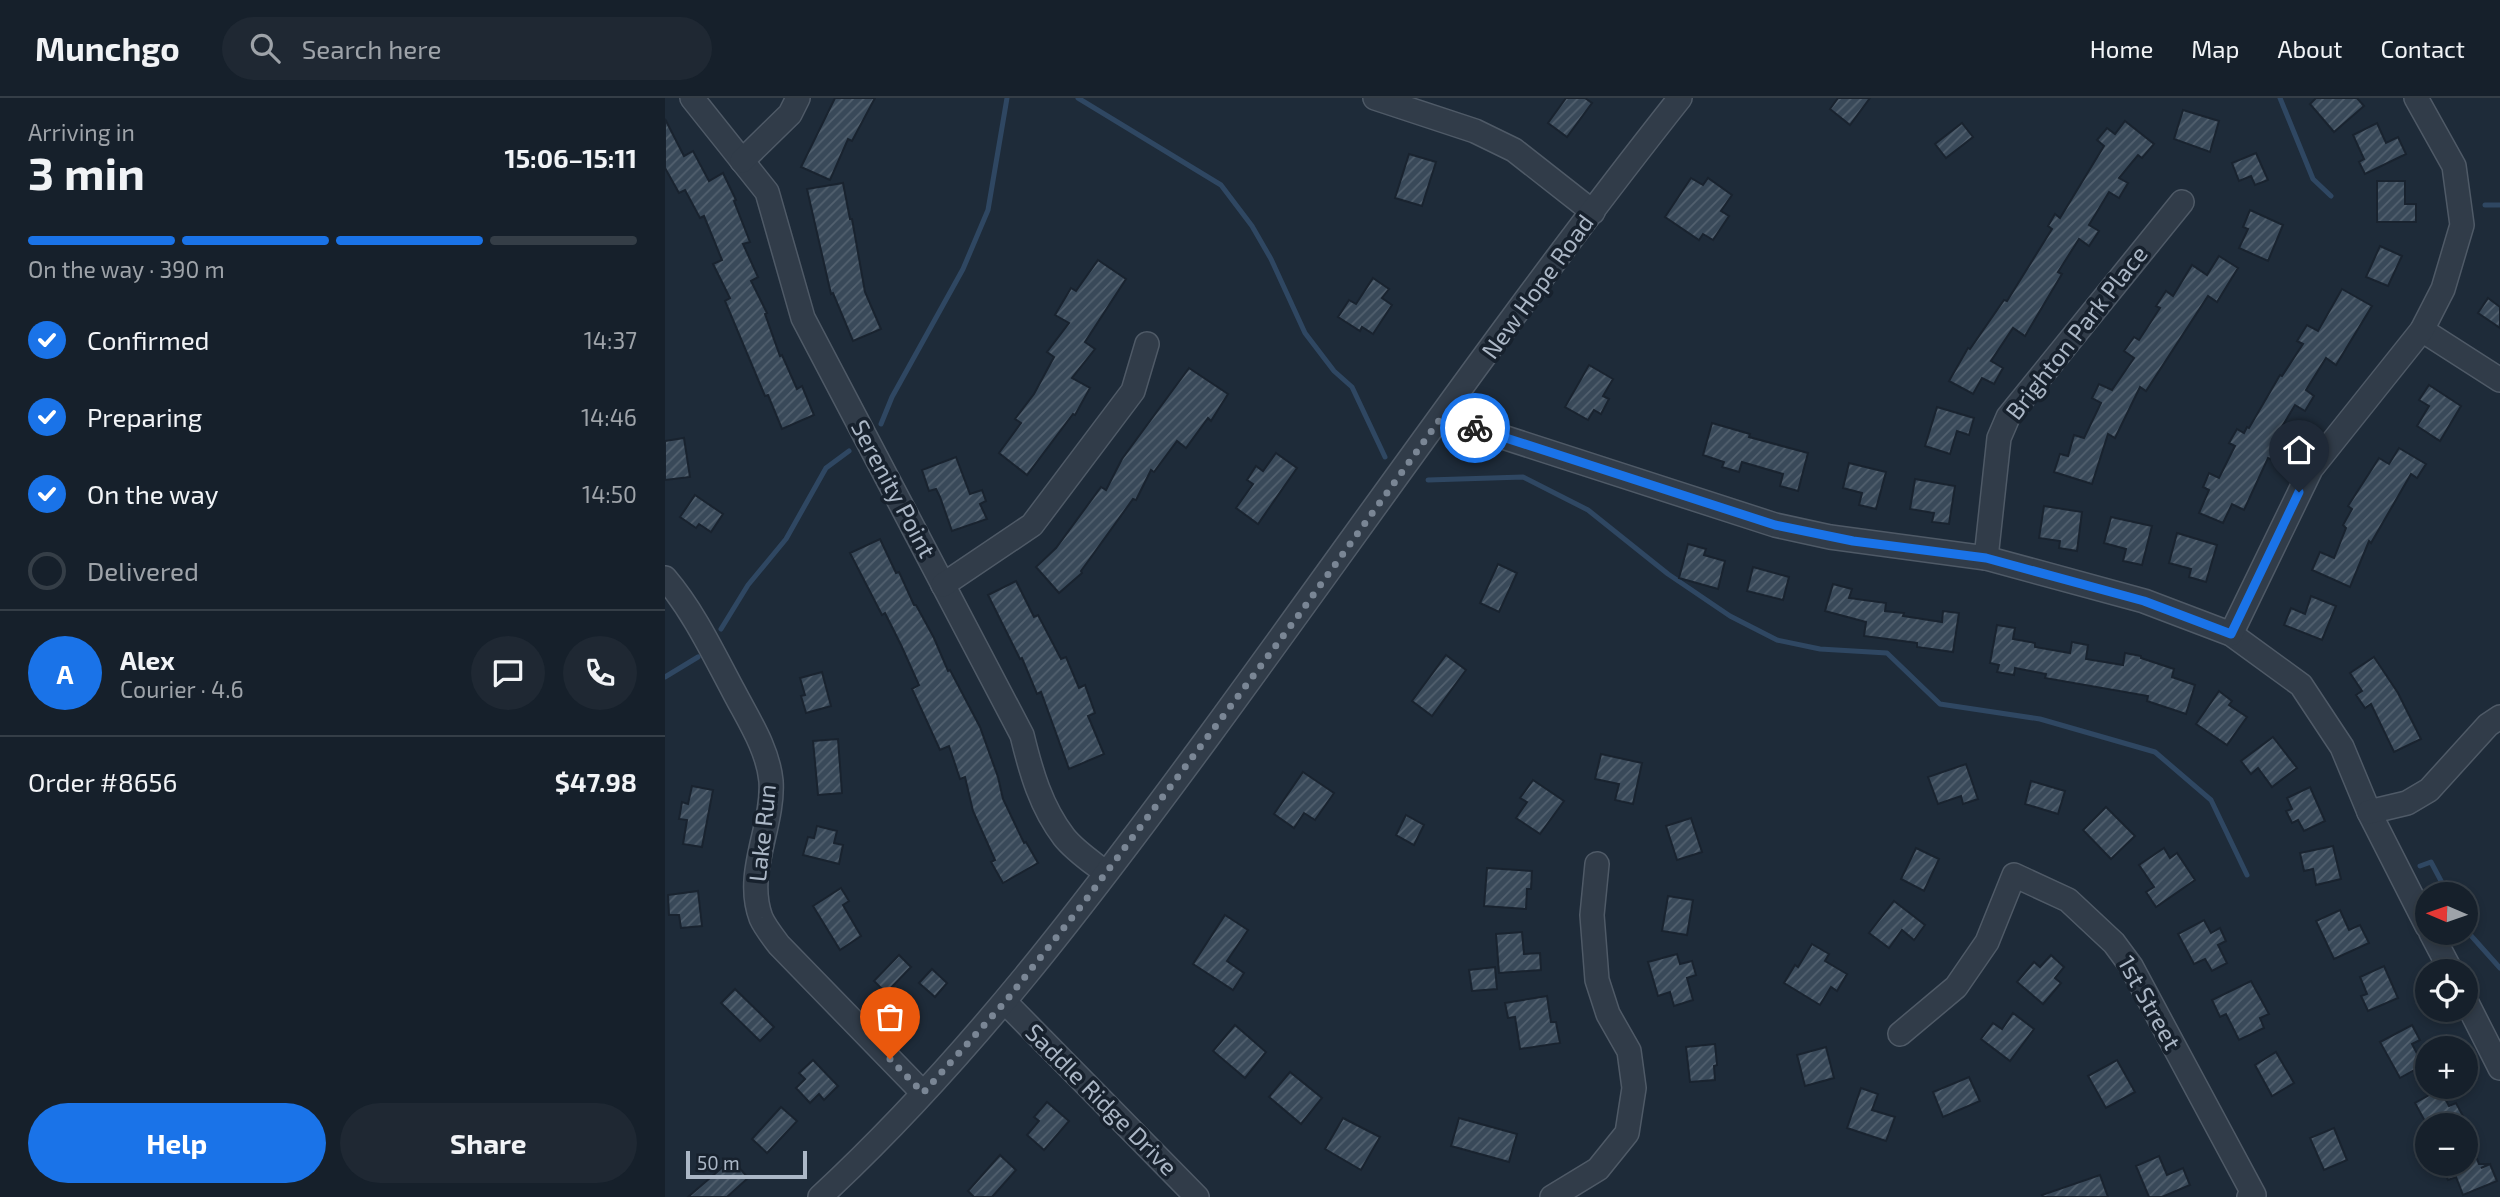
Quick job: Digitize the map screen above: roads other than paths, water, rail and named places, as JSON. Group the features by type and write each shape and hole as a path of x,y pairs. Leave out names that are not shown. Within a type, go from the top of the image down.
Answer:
{"street":[{"name":"Serenity Point","path":"692,98 767,192 803,318 1022,735 1043,804 1065,839 1106,873"},
{"path":"742,161 790,114 798,98"},
{"path":"1375,98 1475,131 1514,150 1593,212"},
{"name":"New Hope Road","path":"820,1197 858,1162 1005,1002 1106,873 1680,98"},
{"path":"2231,634 2311,469 2422,330 2443,289 2462,225 2454,166 2416,98"},
{"name":"Brighton Park Place","path":"1986,558 2000,438 2008,417 2182,202"},
{"path":"2422,330 2500,380"},
{"path":"943,585 1032,525 1133,391 1147,344"},
{"path":"1441,418 1775,525 1853,541 1986,558 2144,601 2231,634 2301,685 2342,747 2369,813 2415,903"},
{"name":"Lake Run","path":"665,578 686,604 717,659 759,741 771,779 770,804 762,840 756,890 761,919 779,945 923,1093"},
{"path":"2369,813 2407,803 2429,790 2488,725 2500,717"},
{"path":"1552,1197 1598,1169 1627,1133 1634,1088 1629,1051 1608,1014 1597,981 1592,915 1597,864"},
{"name":"1st Street","path":"1900,1034 1956,987 1964,976 1987,942 2014,875 2068,900 2114,943 2131,966 2254,1195 2249,1197"},
{"name":"Saddle Ridge Drive","path":"1005,1002 1198,1197"},
{"path":"2477,1022 2500,1068"}],"waterway":[{"path":"881,424 892,397 963,269 988,210 1007,98"},
{"path":"1078,98 1221,185 1252,226 1271,259 1305,333 1334,371 1352,387 1385,457"},
{"path":"2280,98 2313,179 2331,196"},
{"path":"2485,205 2500,205"},
{"path":"721,629 748,585 786,539 826,468 849,451"},
{"path":"1428,480 1523,477 1588,510 1668,574 1730,616 1777,640 1820,649 1887,653 1940,704 2040,719 2155,752 2211,800 2247,875"},
{"path":"665,677 698,657"},
{"path":"2420,866 2431,862 2442,882"},
{"path":"2478,943 2500,968"}]}
